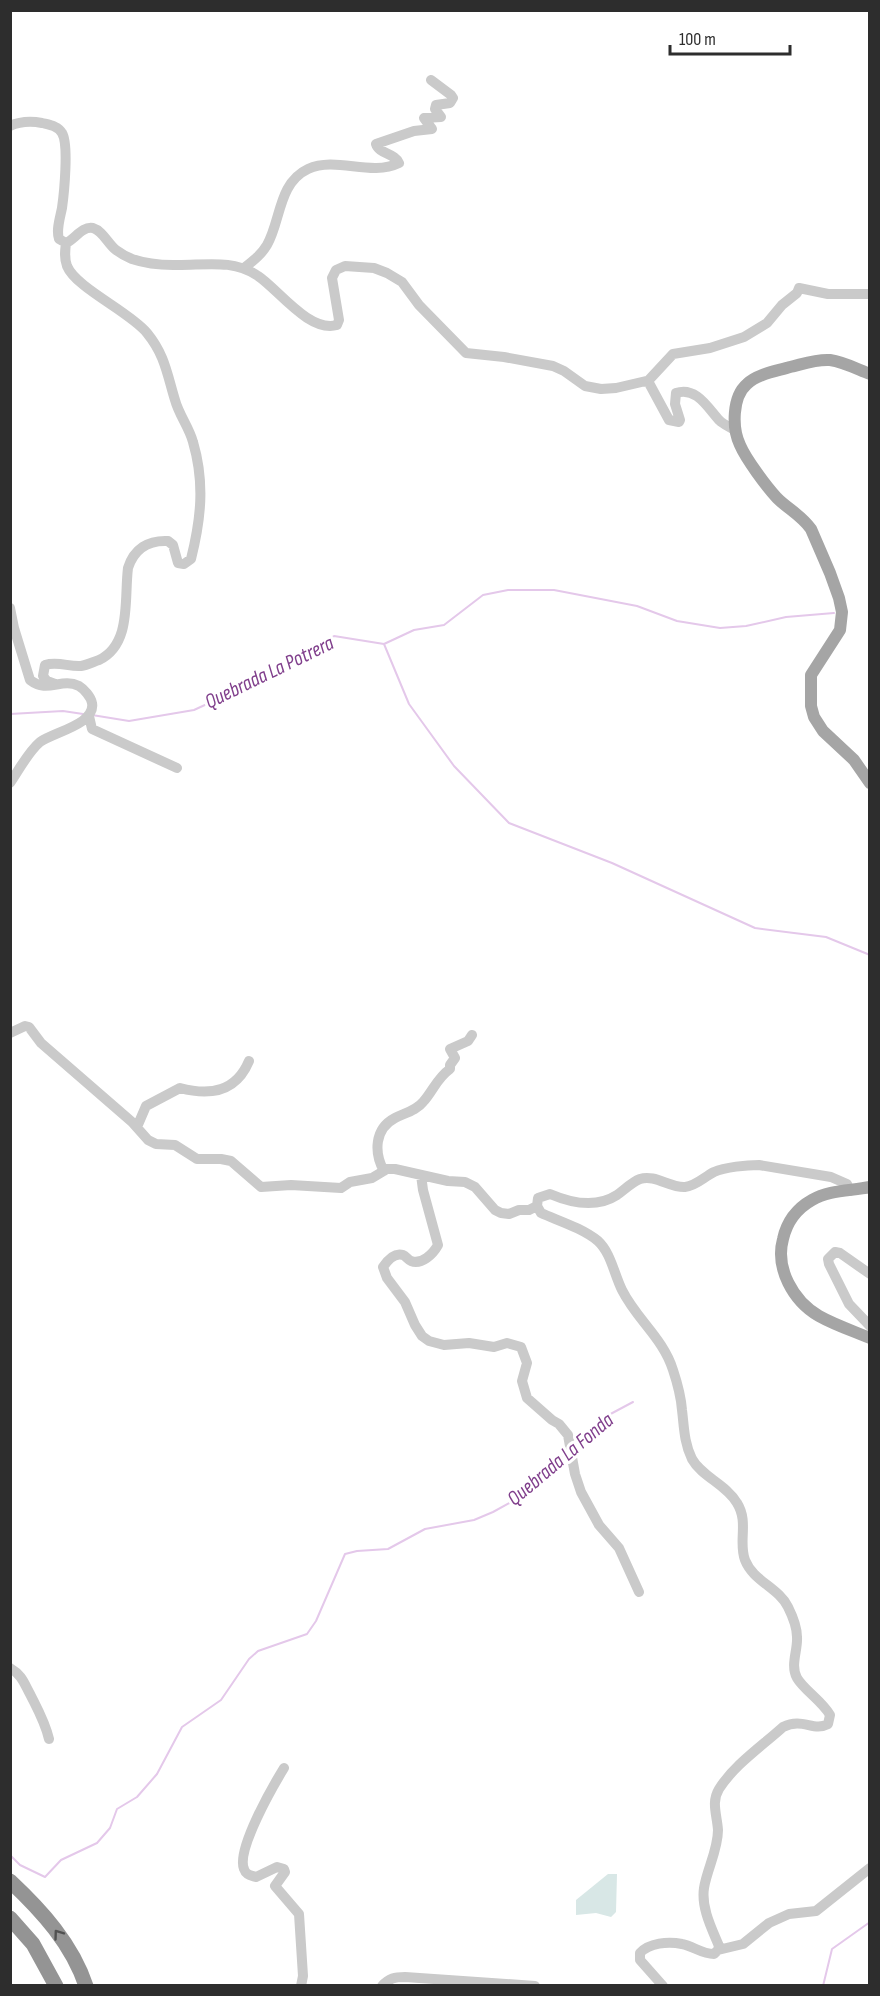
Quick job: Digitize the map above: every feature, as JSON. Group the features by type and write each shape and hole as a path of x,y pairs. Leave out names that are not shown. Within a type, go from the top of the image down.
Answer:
{"highway":[{"path":"10,1881 36,1905 62,1938 86,1986"},
{"path":"10,1918 33,1944 56,1986"}],"main road":[{"path":"870,374 842,362 829,360 806,362 762,375 747,383 740,395 735,418 740,445 778,499 804,519 811,529 833,582 842,612 840,630 811,675 811,706 814,717 823,731 854,760 870,783"},
{"path":"870,1187 832,1192 813,1199 798,1209 788,1221 781,1245 780,1261 785,1277 800,1300 817,1315 870,1338"}],"street":[{"path":"244,268 266,247 281,202 289,186 300,174 309,168 323,166 338,165 365,169 399,163 396,157 378,149 376,144 414,130 432,129 424,118 441,117 435,109 436,105 450,103 453,98 431,80"},
{"path":"10,126 18,122 33,121 55,126 62,133 66,167 63,204 57,234 59,240 66,243"},
{"path":"55,684 47,681 43,676 45,665 53,663 82,666 89,664 103,658 118,644 123,627 128,568 130,561 140,548 151,542 168,541 172,545 178,563 184,564 191,560 199,527 201,503 198,466 192,440 177,408 167,370 159,351 146,332 72,275 65,258 66,243 84,229 91,227 97,230 115,249 132,259 172,266 213,262 244,268 258,276 287,303 315,322 334,326 339,320 332,278 336,270 345,266 374,268 402,282 419,305 466,353 553,366 564,370 585,386 601,389 647,382"},
{"path":"647,382 673,354 710,348 732,341 744,337 767,323 782,305 797,293 799,288 828,294 870,294"},
{"path":"647,382 671,422 681,420 675,397 676,393 682,391 702,399 721,422 736,431"},
{"path":"10,608 30,680 37,686 43,687 55,684 79,686 92,698 92,729 177,768"},
{"path":"10,783 34,748 42,741 83,721 91,712"},
{"path":"10,1033 25,1026 29,1027 41,1043 137,1127 148,1140 156,1144 175,1145 197,1159 231,1161 261,1187 291,1185 340,1188 350,1182 372,1178 384,1171 395,1169 448,1181 465,1182 475,1187 495,1210 501,1213 509,1214 537,1206"},
{"path":"384,1171 379,1162 377,1149 381,1134 388,1122 414,1110 423,1102 436,1082 450,1070 450,1065 455,1058 450,1049 468,1041 472,1035"},
{"path":"137,1127 146,1106 180,1089 196,1092 216,1091 234,1083 244,1073 249,1061"},
{"path":"718,1950 719,1946 707,1915 704,1891 718,1830 714,1804 718,1790 734,1771 783,1727 800,1722 822,1727 828,1724 831,1715 797,1678 794,1668 797,1638 787,1605 750,1570 744,1558 744,1517 737,1502 726,1489 693,1461 686,1446 682,1407 674,1371 665,1349 633,1309 621,1289 607,1253 598,1242 582,1231 541,1213 537,1206 538,1198 550,1194 570,1202 603,1201 614,1197 639,1179 686,1187 715,1172 748,1165 831,1177 847,1184 850,1191"},
{"path":"421,1175 438,1245 428,1257 419,1261 412,1262 402,1255 396,1255 383,1267 387,1278 405,1302 422,1336 429,1341 444,1345 470,1343 494,1347 507,1343 521,1347 527,1362 522,1381 524,1391 530,1403 559,1424 568,1435 575,1474 581,1492 598,1525 619,1548 639,1592"},
{"path":"870,1275 840,1252 835,1252 828,1259 849,1304 870,1326"},
{"path":"10,1668 20,1674 26,1682 45,1723 49,1739"},
{"path":"284,1768 255,1819 243,1856 243,1868 248,1875 256,1877 277,1867 284,1869 282,1878 275,1886 299,1914 303,1976 301,1986"},
{"path":"663,1986 640,1960 640,1953 645,1948 667,1943 682,1944 714,1954 718,1950 743,1944 769,1923 789,1914 816,1911 870,1868"},
{"path":"382,1986 394,1977 535,1986"}],"shaded area":[{"path":"608,1874 617,1874 616,1912 611,1917 596,1913 576,1915 576,1900"}],"waterway":[{"name":"Quebrada La Potrera","path":"92,715 129,721 194,710 257,681 334,636 384,644 414,630 444,625 483,595 508,590 554,590 637,606 677,621 720,628 746,626 786,617 834,613"},
{"path":"384,644 409,704 454,766 509,823 612,863 755,928 826,937 870,955"},
{"name":"Quebrada La Potrera","path":"10,714 63,711 83,714"},
{"name":"Quebrada La Fonda","path":"573,1446 603,1418 633,1402"},
{"name":"Quebrada La Fonda","path":"10,1855 20,1865 45,1877 61,1860 97,1843 110,1828 117,1809 137,1797 157,1774 182,1727 221,1700 249,1659 258,1651 307,1634 316,1621 345,1554 388,1549 425,1529 474,1520 493,1512 513,1501 567,1452"},
{"path":"823,1986 832,1949 870,1922"}]}
